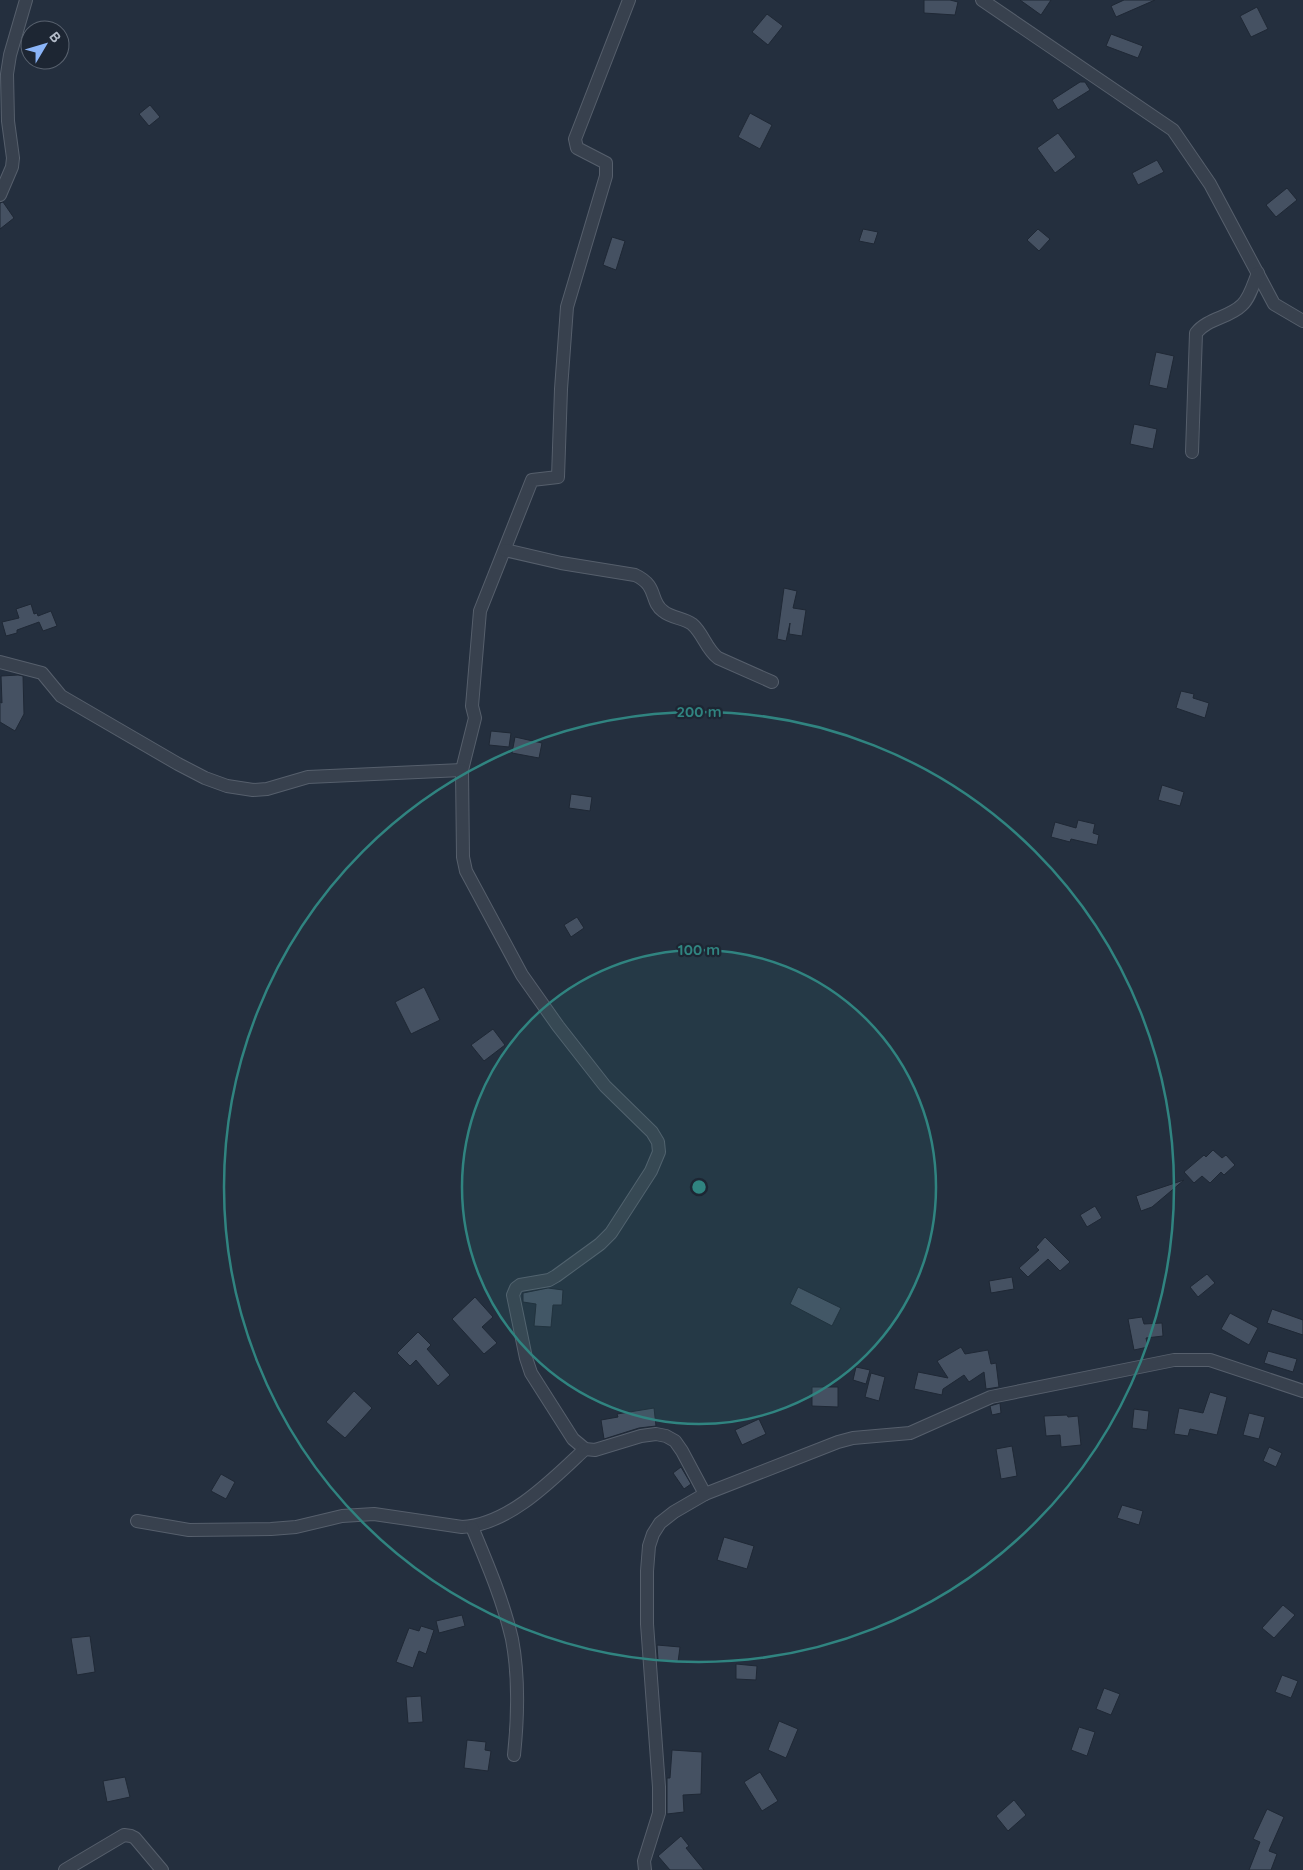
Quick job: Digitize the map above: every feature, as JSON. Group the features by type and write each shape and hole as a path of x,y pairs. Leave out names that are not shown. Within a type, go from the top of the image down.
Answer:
{"street":[{"path":"0,195 12,167 13,158 8,121 7,74 10,55 26,0"},
{"path":"629,0 576,140 577,148 606,163 606,176 567,307 561,390 558,477 532,480 480,611 472,706 475,718 462,770 463,857 472,885 522,975 553,1019 606,1086 652,1132 658,1142 659,1152 651,1171 611,1234 549,1280 520,1285 516,1288 513,1295 531,1373 573,1439 585,1449 595,1450 640,1436 656,1434 666,1436 675,1441 682,1451 705,1494"},
{"path":"982,0 1173,130 1210,184 1274,304 1303,321"},
{"path":"1192,452 1196,333 1206,323 1231,313 1244,304 1258,273"},
{"path":"505,550 561,563 635,575 644,579 650,586 658,606 663,612 690,622 697,629 711,653 718,658 772,682"},
{"path":"0,662 42,673 60,696 178,764 227,786 253,790 280,787 308,777 462,770"},
{"path":"645,1870 644,1862 659,1813 647,1624 649,1546 653,1534 660,1523 674,1512 705,1494 838,1442 853,1438 910,1433 991,1397 1174,1360 1210,1360 1303,1391"},
{"path":"137,1521 189,1530 271,1529 296,1527 342,1516 374,1514 472,1527 519,1506 543,1488 585,1449"},
{"path":"472,1527 494,1581 512,1640 517,1692 514,1754"},
{"path":"65,1870 124,1835 135,1838 162,1870"}],"building":[{"path":"924,0 950,0 958,2 955,15 924,13"},
{"path":"1020,0 1051,0 1041,15"},
{"path":"1124,0 1155,0 1116,17 1111,6"},
{"path":"1257,7 1268,29 1251,37 1240,16"},
{"path":"767,14 783,26 768,45 752,32"},
{"path":"1111,34 1143,46 1138,58 1106,46"},
{"path":"1080,82 1085,82 1090,90 1058,110 1052,100"},
{"path":"150,105 160,117 149,126 139,114"},
{"path":"750,113 772,125 760,149 738,137"},
{"path":"1058,133 1076,157 1055,173 1037,148"},
{"path":"1157,160 1164,172 1138,185 1132,173"},
{"path":"1287,188 1297,200 1276,217 1266,205"},
{"path":"3,202 14,218 0,229 0,203"},
{"path":"863,229 878,232 874,244 859,241"},
{"path":"1038,229 1050,239 1039,251 1027,240"},
{"path":"612,237 625,241 616,270 603,265"},
{"path":"1156,352 1174,356 1167,389 1149,385"},
{"path":"1134,424 1157,429 1153,449 1130,444"},
{"path":"784,588 797,591 793,608 806,610 802,636 789,634 790,623 786,641 777,639"},
{"path":"31,604 34,614 37,613 38,616 51,611 57,626 43,631 39,622 17,630 17,633 6,636 2,622 19,618 16,609"},
{"path":"1,676 23,676 24,714 15,731 0,722 0,702 2,703"},
{"path":"1181,691 1194,694 1193,698 1209,703 1205,718 1176,708"},
{"path":"491,731 511,733 509,747 489,745"},
{"path":"515,737 542,743 539,758 512,753"},
{"path":"1162,785 1184,792 1180,806 1158,800"},
{"path":"571,794 592,797 590,811 569,808"},
{"path":"1078,820 1095,824 1093,833 1099,835 1097,845 1071,839 1070,842 1051,837 1055,822 1076,828"},
{"path":"577,917 584,928 571,937 564,925"},
{"path":"424,987 440,1020 411,1034 395,1002"},
{"path":"493,1029 505,1045 484,1061 471,1045"},
{"path":"1213,1150 1222,1158 1226,1155 1235,1165 1224,1175 1221,1172 1210,1183 1202,1176 1194,1183 1184,1172"},
{"path":"1184,1180 1152,1207 1141,1211 1136,1196"},
{"path":"1095,1206 1102,1218 1087,1227 1080,1215"},
{"path":"1045,1237 1070,1262 1060,1271 1048,1259 1028,1277 1019,1268 1039,1250 1036,1247"},
{"path":"1207,1274 1215,1283 1198,1297 1190,1287"},
{"path":"1012,1277 1014,1289 991,1293 989,1281"},
{"path":"798,1287 841,1308 832,1326 790,1304"},
{"path":"548,1288 563,1290 562,1305 553,1305 551,1327 534,1326 536,1304 523,1302 523,1293"},
{"path":"475,1297 493,1317 482,1327 497,1343 484,1354 452,1319"},
{"path":"1272,1309 1303,1320 1303,1335 1267,1323"},
{"path":"1230,1313 1258,1328 1249,1345 1221,1329"},
{"path":"1142,1317 1144,1324 1162,1323 1163,1336 1146,1338 1148,1347 1134,1350 1128,1319"},
{"path":"418,1332 431,1345 427,1349 450,1375 438,1386 416,1360 410,1366 397,1353"},
{"path":"961,1347 965,1354 988,1350 991,1364 996,1363 999,1387 986,1389 984,1372 969,1382 964,1375 943,1389 942,1395 914,1389 918,1372 948,1378 937,1361"},
{"path":"1268,1351 1297,1359 1293,1372 1264,1363"},
{"path":"856,1367 870,1370 866,1384 853,1380"},
{"path":"871,1373 885,1377 879,1401 865,1397"},
{"path":"812,1387 838,1387 838,1407 812,1406"},
{"path":"354,1391 372,1408 345,1438 326,1422"},
{"path":"1210,1392 1227,1397 1217,1435 1190,1429 1188,1436 1174,1434 1179,1408 1203,1413"},
{"path":"1000,1403 1001,1413 992,1415 990,1406"},
{"path":"654,1408 656,1426 639,1428 604,1439 601,1420 618,1417 617,1414"},
{"path":"1134,1409 1149,1411 1147,1430 1132,1428"},
{"path":"1249,1413 1265,1417 1259,1439 1243,1435"},
{"path":"1067,1415 1068,1417 1078,1416 1081,1445 1061,1447 1060,1435 1046,1436 1044,1416"},
{"path":"759,1419 766,1434 742,1445 735,1430"},
{"path":"1012,1446 1017,1476 1001,1479 996,1449"},
{"path":"1269,1447 1282,1453 1276,1467 1263,1461"},
{"path":"681,1467 691,1484 684,1489 673,1473"},
{"path":"221,1474 235,1482 226,1499 211,1491"},
{"path":"1122,1505 1143,1511 1139,1525 1117,1518"},
{"path":"724,1537 754,1546 747,1569 717,1560"},
{"path":"1283,1605 1295,1615 1274,1638 1262,1628"},
{"path":"462,1615 465,1626 439,1633 436,1621"},
{"path":"421,1626 434,1630 426,1654 419,1651 413,1668 396,1662 409,1628 419,1631"},
{"path":"90,1636 95,1672 77,1675 71,1638"},
{"path":"657,1645 680,1647 678,1662 658,1660"},
{"path":"736,1664 757,1666 756,1680 736,1679"},
{"path":"1282,1675 1298,1681 1291,1698 1275,1692"},
{"path":"1104,1688 1120,1694 1111,1715 1096,1709"},
{"path":"421,1696 423,1722 408,1723 406,1697"},
{"path":"779,1721 798,1729 786,1758 768,1750"},
{"path":"1079,1727 1095,1732 1087,1756 1071,1750"},
{"path":"467,1740 486,1742 485,1750 491,1751 488,1771 464,1768"},
{"path":"672,1750 702,1752 701,1794 683,1795 684,1812 667,1814 667,1778 670,1778"},
{"path":"760,1772 778,1801 762,1811 744,1782"},
{"path":"125,1777 130,1797 107,1802 103,1781"},
{"path":"1014,1800 1026,1815 1008,1831 996,1816"},
{"path":"1267,1809 1284,1817 1269,1851 1277,1854 1271,1870 1249,1870 1260,1842 1253,1839"},
{"path":"681,1836 689,1846 686,1848 704,1870 670,1870 658,1856"}]}
